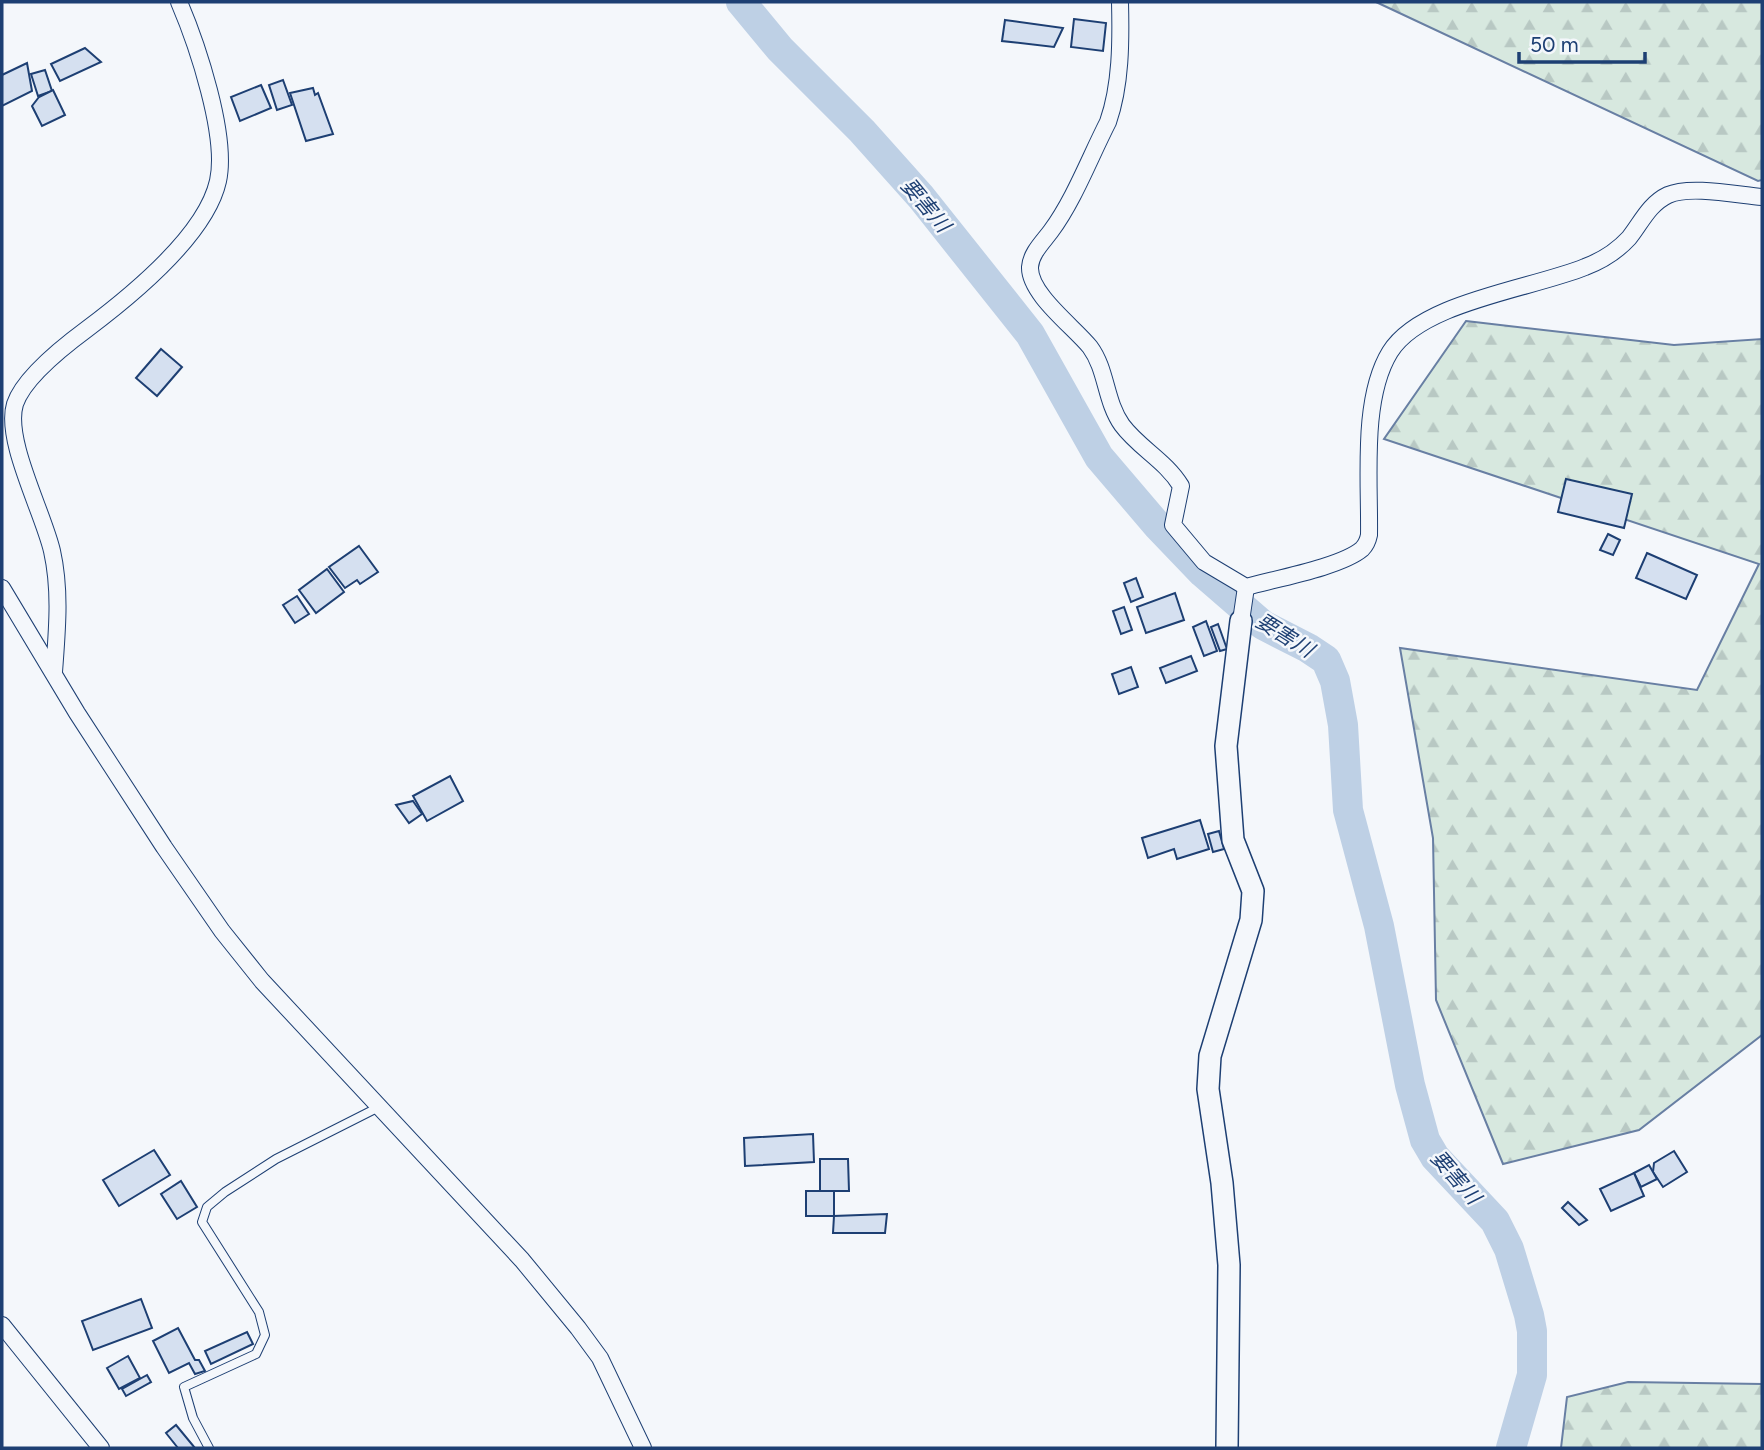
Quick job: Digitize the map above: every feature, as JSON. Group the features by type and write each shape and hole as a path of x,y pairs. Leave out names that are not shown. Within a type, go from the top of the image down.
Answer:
{"street":[{"path":"54,672 58,623 52,550 13,433 14,406 25,384 34,375 137,288 172,254 194,230 211,201 219,178 217,135 200,58 179,2"},
{"path":"1120,2 1118,75 1113,108 1063,213 1032,258 1031,274 1035,285 1048,303 1097,358 1115,413 1124,427 1167,466 1181,486 1174,525 1204,562 1245,592"},
{"path":"1245,592 1335,563 1361,550 1367,543 1374,393 1390,351 1414,326 1464,305 1575,271 1600,260 1620,246 1648,211 1667,195 1702,192 1762,197"},
{"path":"2,588 164,847 222,931 261,981 522,1260 578,1328 600,1358 643,1448"},
{"path":"1227,1448 1229,1265 1222,1183 1208,1089 1210,1056 1251,920 1253,891 1233,840 1226,746 1245,592"},
{"path":"2,1325 101,1448"}],"lane":[{"path":"209,1448 193,1418 184,1387 256,1354 265,1335 259,1312 202,1223 208,1207 225,1192 276,1160 379,1107"}],"green space":[{"path":"1376,2 1762,2 1762,180 1758,181"},
{"path":"1466,321 1674,345 1762,339 1762,1035 1639,1130 1503,1164 1436,1000 1433,838 1400,648 1697,690 1759,564 1384,439"},
{"path":"1628,1382 1762,1384 1762,1448 1561,1448 1567,1397"}],"building":[{"path":"1074,19 1106,23 1103,51 1071,47"},
{"path":"1005,20 1063,28 1054,47 1002,41"},
{"path":"85,48 101,62 60,81 51,64"},
{"path":"27,63 32,91 2,106 2,75"},
{"path":"45,70 52,91 38,96 31,74"},
{"path":"283,80 292,105 277,110 269,85"},
{"path":"261,85 271,108 240,121 231,97"},
{"path":"313,88 315,95 318,93 333,134 306,141 290,93"},
{"path":"53,90 65,115 42,126 32,106 39,97"},
{"path":"161,349 182,367 157,396 136,378"},
{"path":"1566,479 1632,494 1624,528 1558,512"},
{"path":"1608,534 1620,540 1613,555 1600,550"},
{"path":"359,546 378,572 360,584 357,580 345,588 329,567"},
{"path":"1647,553 1697,575 1686,599 1636,578"},
{"path":"327,569 344,592 316,613 299,590"},
{"path":"1136,578 1143,597 1131,602 1124,583"},
{"path":"1175,593 1184,620 1146,633 1137,607"},
{"path":"297,596 309,614 295,623 283,605"},
{"path":"1124,607 1132,630 1121,634 1113,611"},
{"path":"1206,621 1217,651 1204,656 1193,627"},
{"path":"1218,624 1227,649 1220,651 1211,627"},
{"path":"1191,656 1197,671 1166,683 1160,668"},
{"path":"1131,667 1138,687 1119,694 1112,674"},
{"path":"450,776 463,801 427,821 413,796"},
{"path":"413,801 422,814 409,823 396,805"},
{"path":"1200,820 1209,849 1177,859 1174,849 1148,858 1142,838"},
{"path":"1219,831 1224,849 1213,852 1208,834"},
{"path":"813,1134 814,1162 745,1166 744,1138"},
{"path":"154,1150 170,1175 119,1206 103,1180"},
{"path":"1674,1151 1687,1172 1663,1187 1653,1172 1654,1163"},
{"path":"820,1159 848,1159 849,1191 820,1191"},
{"path":"1649,1165 1657,1179 1641,1187 1634,1173"},
{"path":"1634,1173 1644,1196 1611,1211 1600,1189"},
{"path":"181,1181 197,1207 177,1219 161,1194"},
{"path":"806,1191 834,1191 834,1216 806,1216"},
{"path":"1568,1202 1587,1220 1579,1225 1562,1208"},
{"path":"887,1214 885,1233 833,1233 834,1216"},
{"path":"141,1299 152,1328 93,1350 82,1321"},
{"path":"178,1328 195,1360 199,1360 205,1371 195,1374 189,1363 169,1373 153,1341"},
{"path":"247,1332 253,1344 211,1364 205,1351"},
{"path":"128,1356 140,1378 119,1389 107,1368"},
{"path":"147,1375 151,1382 126,1396 122,1389"},
{"path":"176,1425 195,1448 178,1448 166,1433"}],"waterway":[{"name":"要害川","path":"741,2 780,49 862,131 921,197 1030,334 1099,457 1157,525 1203,573 1263,625 1326,660 1335,681 1343,725 1348,810 1379,926 1410,1085 1425,1140 1435,1157 1495,1221 1509,1249 1529,1315 1532,1331 1532,1375 1511,1448"}]}
